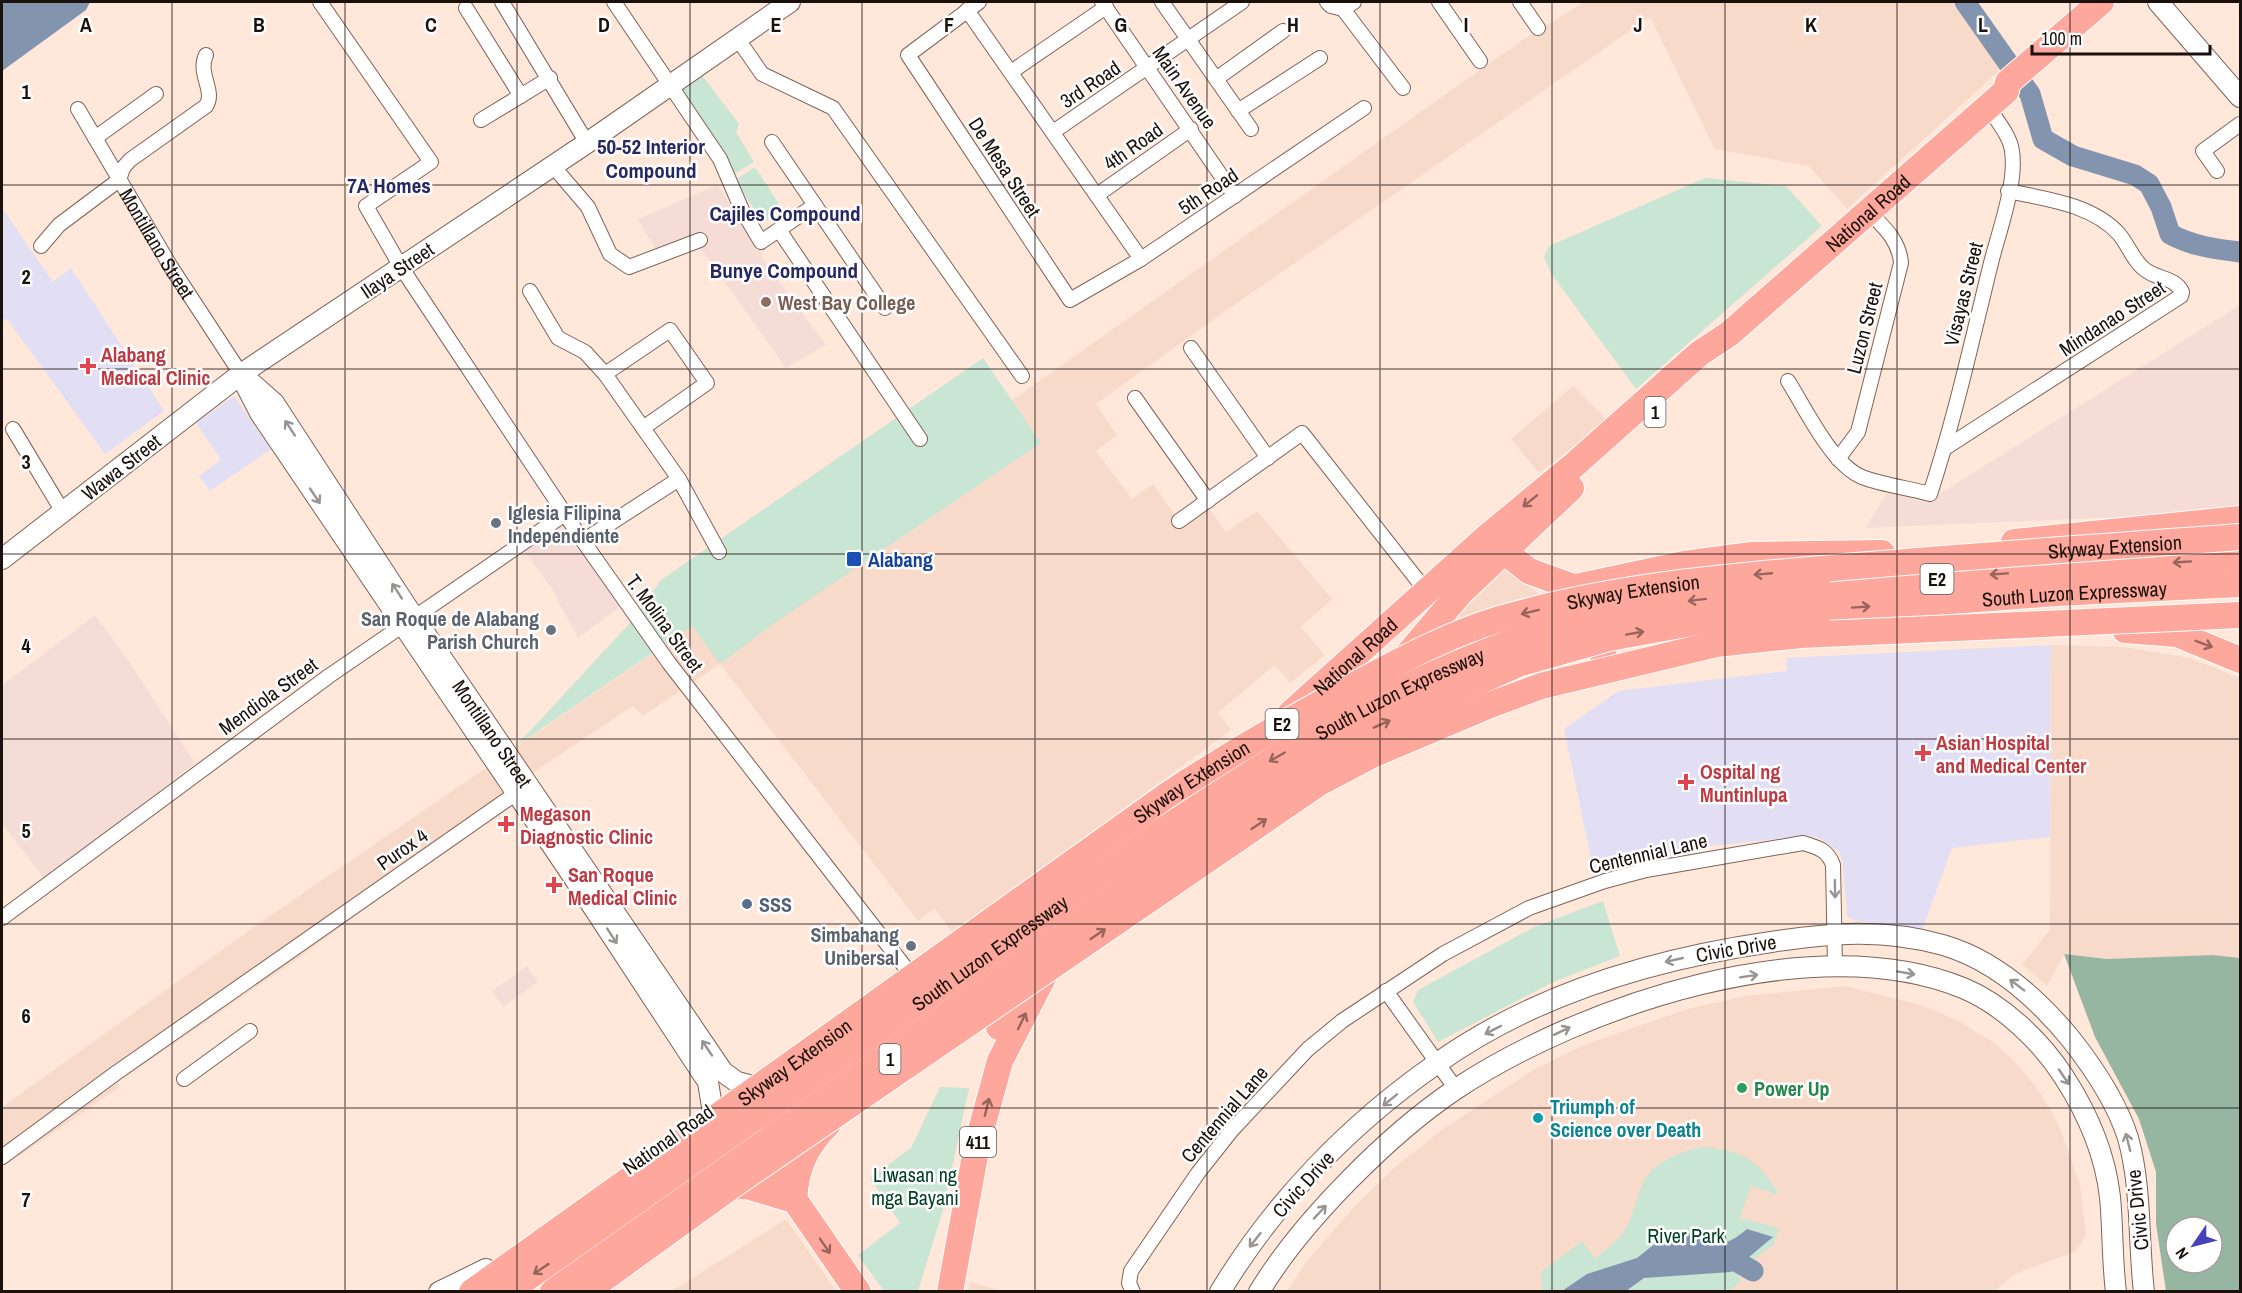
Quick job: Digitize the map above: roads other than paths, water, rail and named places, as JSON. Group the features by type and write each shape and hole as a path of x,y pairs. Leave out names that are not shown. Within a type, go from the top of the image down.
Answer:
{"highway":[{"name":"National Road","path":"2013,86 2101,2"},
{"name":"National Road","path":"460,1292 714,1087 780,1084 1220,778 1426,591 1494,544 1657,409 1710,359 1729,334 1868,211 2013,86 2119,2"},
{"path":"1576,587 1684,564 1752,555 1930,551 2241,519"},
{"name":"Skyway Extension","path":"472,1292 1175,790 1299,714 1420,651 1499,620 1601,595 1693,580 2060,549 2241,537"},
{"name":"National Road","path":"586,1292 607,1262 1067,933 1250,808 1365,712 1494,544"},
{"path":"1494,544 1529,571 1559,584 1587,592 1602,619 1604,665"},
{"name":"South Luzon Expressway","path":"553,1292 1233,812 1372,729 1518,664 1609,638 1697,622 1902,604 2241,558"},
{"name":"South Luzon Expressway","path":"507,1292 1162,831 1241,778 1364,706 1510,643 1610,614 1694,600 1818,587 2057,582 2241,584"},
{"path":"1902,604 1944,621 1986,623 2191,613 2218,613 2241,620"},
{"path":"586,1292 740,1180 1318,783 1372,755 1490,705 1583,674 1716,644 1801,635 2241,615"},
{"path":"1250,808 1326,765 1487,700 1604,665 1697,649 1962,634 2131,629 2177,634 2241,660"},
{"path":"1359,654 1372,662 1385,684"},
{"path":"1215,830 1233,808 1237,793 1232,786 1220,778"},
{"name":"411","path":"950,1292 960,1225 977,1145 1000,1060 1067,933"},
{"name":"411","path":"1000,1060 999,1027 1020,967"},
{"path":"794,1200 795,1175 810,1143 839,1113 995,1006 999,1007 1001,1012 999,1027"},
{"path":"607,1262 589,1267 577,1261 571,1252 571,1237 579,1228 762,1103 780,1084"},
{"path":"761,1151 858,1292"},
{"path":"700,1195 720,1186 747,1186 794,1200"},
{"path":"938,1292 960,1225"},
{"path":"486,1269 500,1292"}],"main road":[{"name":"Ilaya Street","path":"241,374 553,166 737,38 769,7 790,2"},
{"path":"2158,2 2241,98"},
{"name":"Wawa Street","path":"2,559 241,374"},
{"name":"Montillano Street","path":"241,374 273,403 407,620 714,1087 737,1082 749,1085"},
{"name":"Civic Drive","path":"1221,1292 1253,1243 1324,1159 1358,1127 1436,1064 1486,1033 1567,994 1601,980 1647,966 1698,954 1835,933 1907,937 1945,946 1988,964 2022,988 2050,1014 2083,1055 2112,1102 2128,1138 2138,1197 2144,1292"},
{"name":"Civic Drive","path":"1259,1292 1310,1223 1346,1185 1407,1128 1456,1089 1570,1027 1656,996 1749,976 1835,966 1890,970 1931,977 1965,989 2000,1010 2035,1041 2063,1074 2089,1120 2100,1146 2110,1194 2116,1292"},
{"path":"439,1292 486,1269"}],"street":[{"name":"T. Molina Street","path":"320,2 431,162 366,206 401,267 583,542 669,663 920,986"},
{"path":"502,2 587,142"},
{"path":"614,2 720,159 742,210 761,242 815,205"},
{"path":"979,2 968,10 1141,259"},
{"path":"1162,2 1251,129"},
{"name":"3rd Road","path":"1053,132 1242,2"},
{"path":"1327,2 1331,6 1349,5 1403,88"},
{"path":"1439,2 1480,61"},
{"path":"1520,2 1538,28"},
{"path":"1011,72 1104,4"},
{"name":"Main Avenue","path":"1104,4 1235,196"},
{"path":"466,8 521,96"},
{"name":"De Mesa Street","path":"968,10 908,55 1070,300"},
{"path":"1216,79 1283,31"},
{"path":"737,38 762,74 833,108 1022,376"},
{"path":"40,246 59,225 119,180 129,160 206,106 210,96 202,64 206,54"},
{"path":"1238,111 1320,58"},
{"path":"482,120 550,78"},
{"name":"Visayas Street","path":"1838,459 1862,477 1930,494 1945,448 2008,191 2012,149 2007,136 2013,86"},
{"path":"95,138 156,94"},
{"name":"5th Road","path":"1070,300 1141,259 1364,108"},
{"name":"Montillano Street","path":"78,109 171,267 241,374"},
{"path":"2217,171 2203,152 2241,124"},
{"name":"4th Road","path":"1097,195 1191,129"},
{"path":"772,142 885,308"},
{"path":"553,166 588,207 610,254 629,267 700,240"},
{"name":"Mindanao Street","path":"1945,448 2181,296 2180,287 2147,272 2118,234 2100,219 2068,204 2008,191"},
{"name":"Luzon Street","path":"1838,459 1858,432 1900,263 1900,250 1894,239 1868,211"},
{"path":"779,230 920,439"},
{"path":"530,291 558,338 585,352 605,374 679,479 719,552"},
{"path":"605,374 670,330 682,345 707,383 643,428"},
{"path":"1191,348 1268,458"},
{"path":"1788,381 1838,459"},
{"path":"1134,398 1208,501"},
{"path":"13,429 63,512"},
{"path":"1179,521 1302,433 1426,591"},
{"path":"583,542 679,479"},
{"name":"Mendiola Street","path":"2,918 407,620 565,514"},
{"name":"Purox 4","path":"2,1157 312,936 512,777"},
{"name":"Centennial Lane","path":"1133,1292 1129,1283 1131,1271 1198,1173 1232,1130 1308,1049 1386,991 1486,929 1567,893 1646,870 1803,843 1822,849 1829,856 1834,873 1835,966"},
{"path":"1386,991 1456,1089"},
{"path":"184,1079 250,1031"}],"water":[{"path":"2,2 90,2 86,10 2,71"},
{"path":"1747,1229 1773,1237 1731,1272 1644,1278 1626,1291 1562,1291 1587,1274 1637,1258 1671,1231 1692,1234 1715,1244 1724,1243"}],"waterway":[{"path":"1965,2 2030,94 2043,139 2073,156 2135,175 2149,184 2161,207 2170,234 2195,244 2240,252"},
{"path":"1715,1258 1729,1257 1753,1271"}],"place":[{"name":"West Bay College","path":"766,302"},
{"name":"Alabang Medical Clinic","path":"88,366"},
{"name":"Iglesia Filipina Independiente","path":"496,523"},
{"name":"Alabang","path":"854,559"},
{"name":"San Roque de Alabang Parish Church","path":"551,630"},
{"name":"Asian Hospital and Medical Center","path":"1923,753"},
{"name":"Ospital ng Muntinlupa","path":"1686,782"},
{"name":"Megason Diagnostic Clinic","path":"506,824"},
{"name":"San Roque Medical Clinic","path":"554,885"},
{"name":"SSS","path":"747,904"},
{"name":"Simbahang Unibersal","path":"911,946"},
{"name":"Power Up","path":"1742,1088"},
{"name":"Triumph of Science over Death","path":"1538,1118"}],"district":[{"name":"50-52 Interior Compound","path":"651,158"},
{"name":"7A Homes","path":"389,185"},
{"name":"Cajiles Compound","path":"785,213"},
{"name":"Bunye Compound","path":"784,270"}],"park label":[{"name":"Liwasan ng mga Bayani","path":"915,1186"},
{"name":"River Park","path":"1686,1235"}]}
